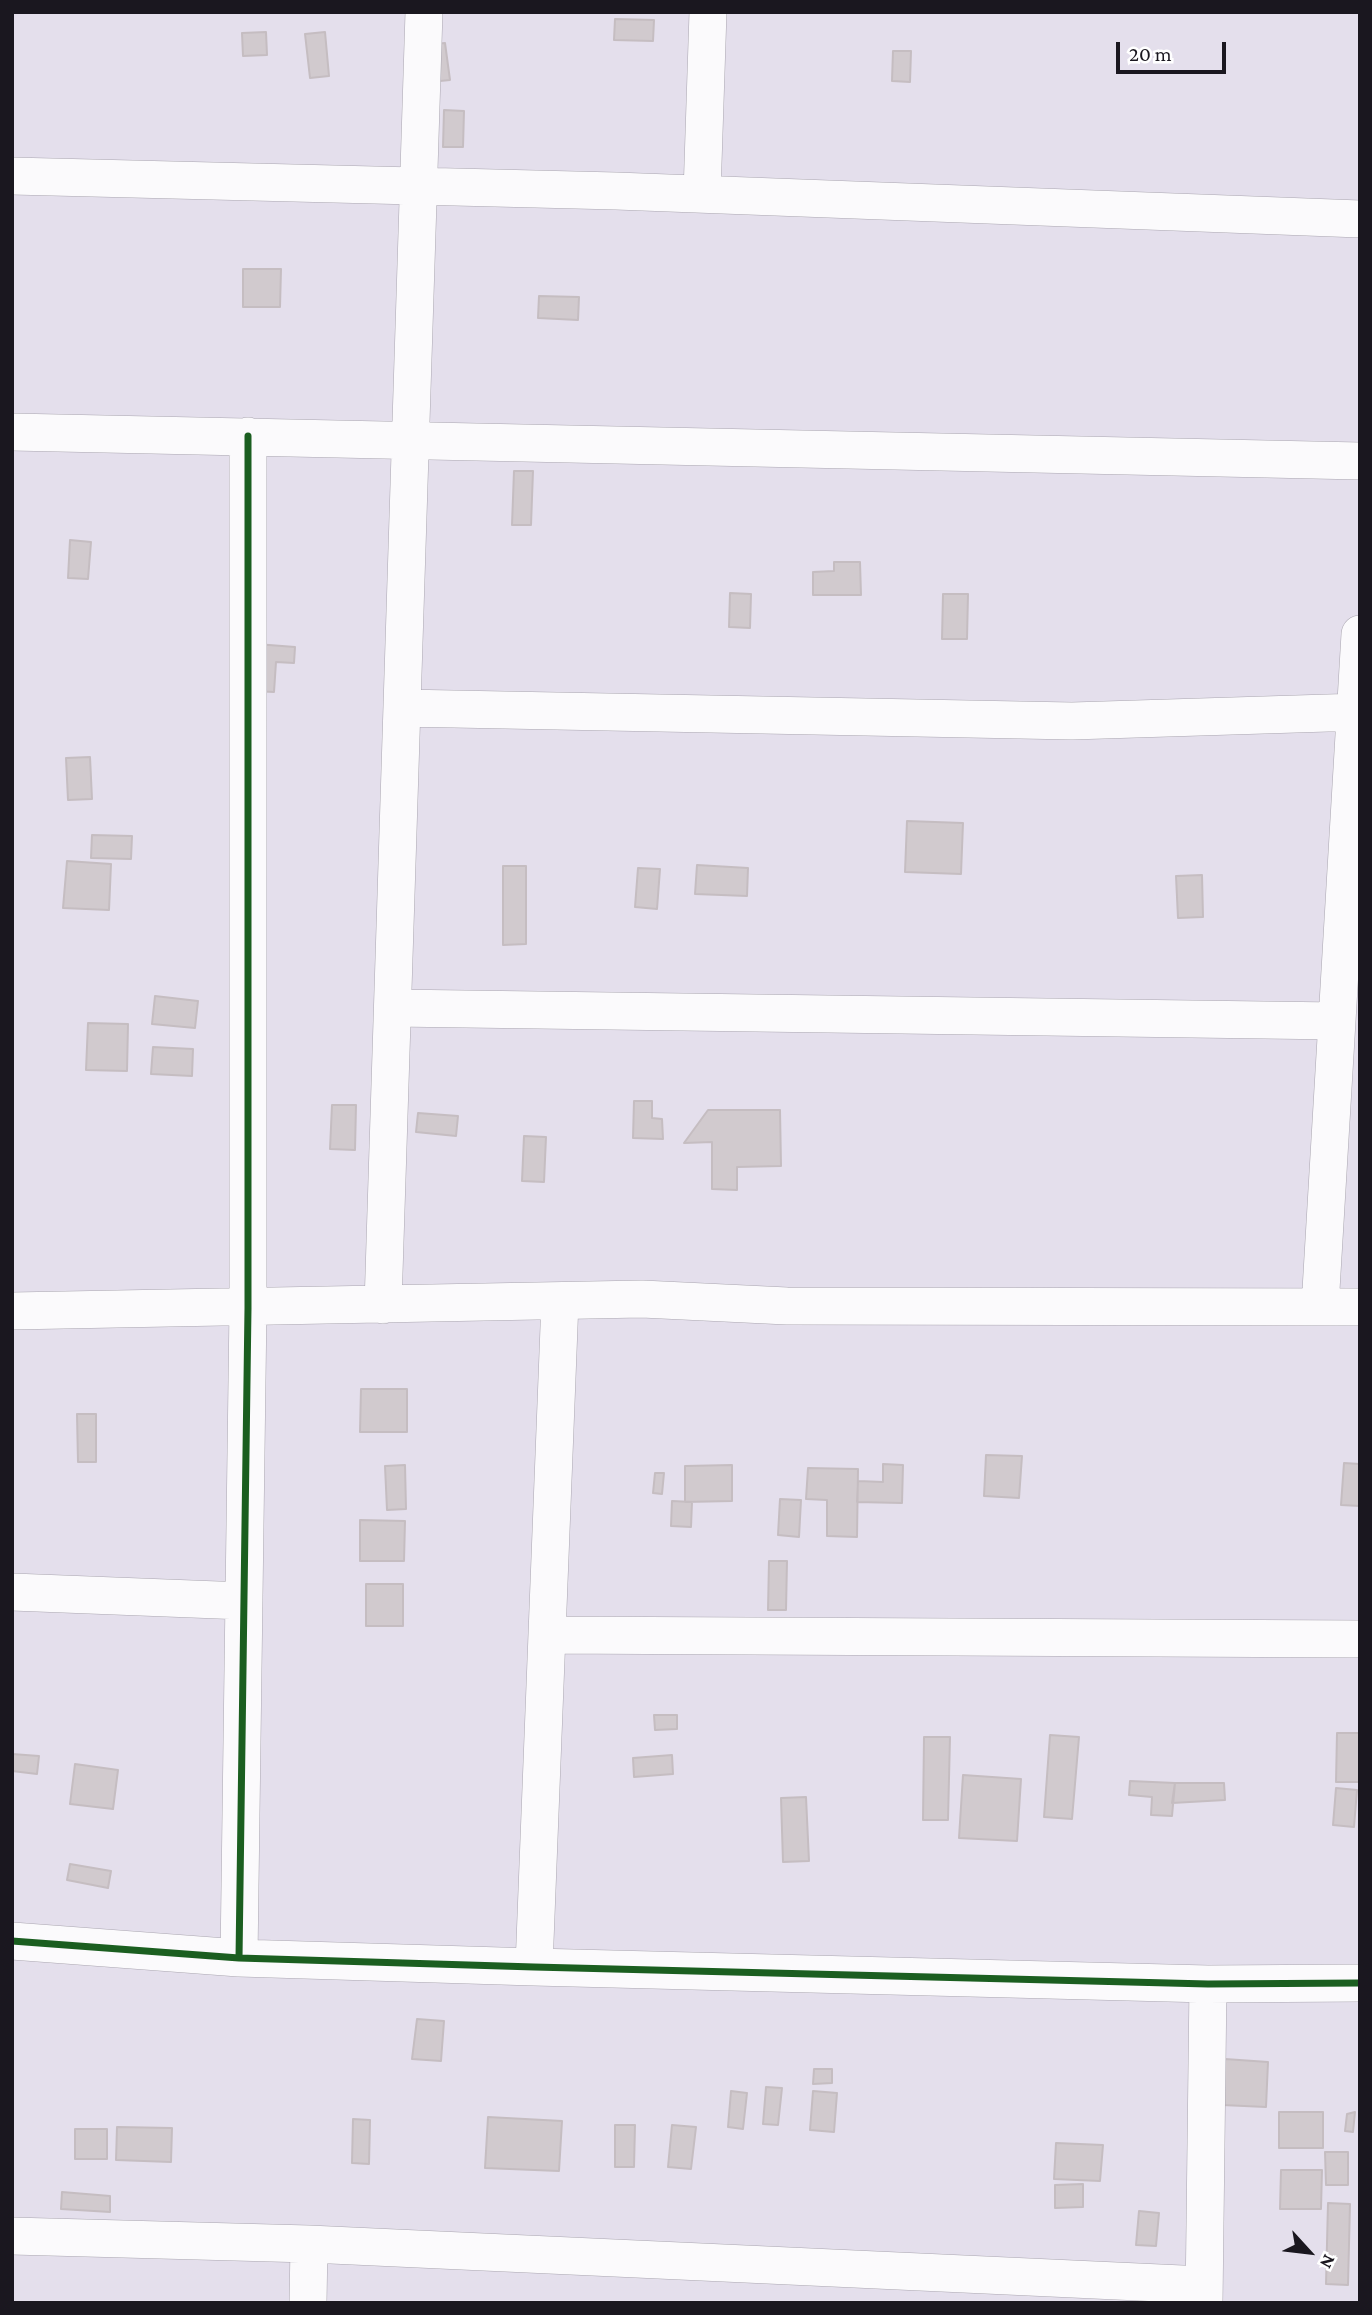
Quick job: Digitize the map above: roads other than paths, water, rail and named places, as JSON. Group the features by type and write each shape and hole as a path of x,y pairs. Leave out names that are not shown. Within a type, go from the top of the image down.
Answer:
{"street":[{"path":"383,1305 424,12"},
{"path":"702,194 708,12"},
{"path":"12,176 702,194 1360,219"},
{"path":"12,432 1360,461"},
{"path":"239,1958 248,1308 248,436"},
{"path":"1320,1307 1360,634"},
{"path":"402,708 1072,721 1357,712"},
{"path":"393,1008 1337,1021"},
{"path":"12,1311 642,1299 788,1306 1360,1307"},
{"path":"534,1967 560,1301"},
{"path":"12,1592 244,1601"},
{"path":"547,1635 1360,1639"},
{"path":"12,1941 239,1958 1208,1984 1360,1983"},
{"path":"12,2236 309,2244 1204,2294 1208,1984"},
{"path":"308,2303 309,2244"}]}
